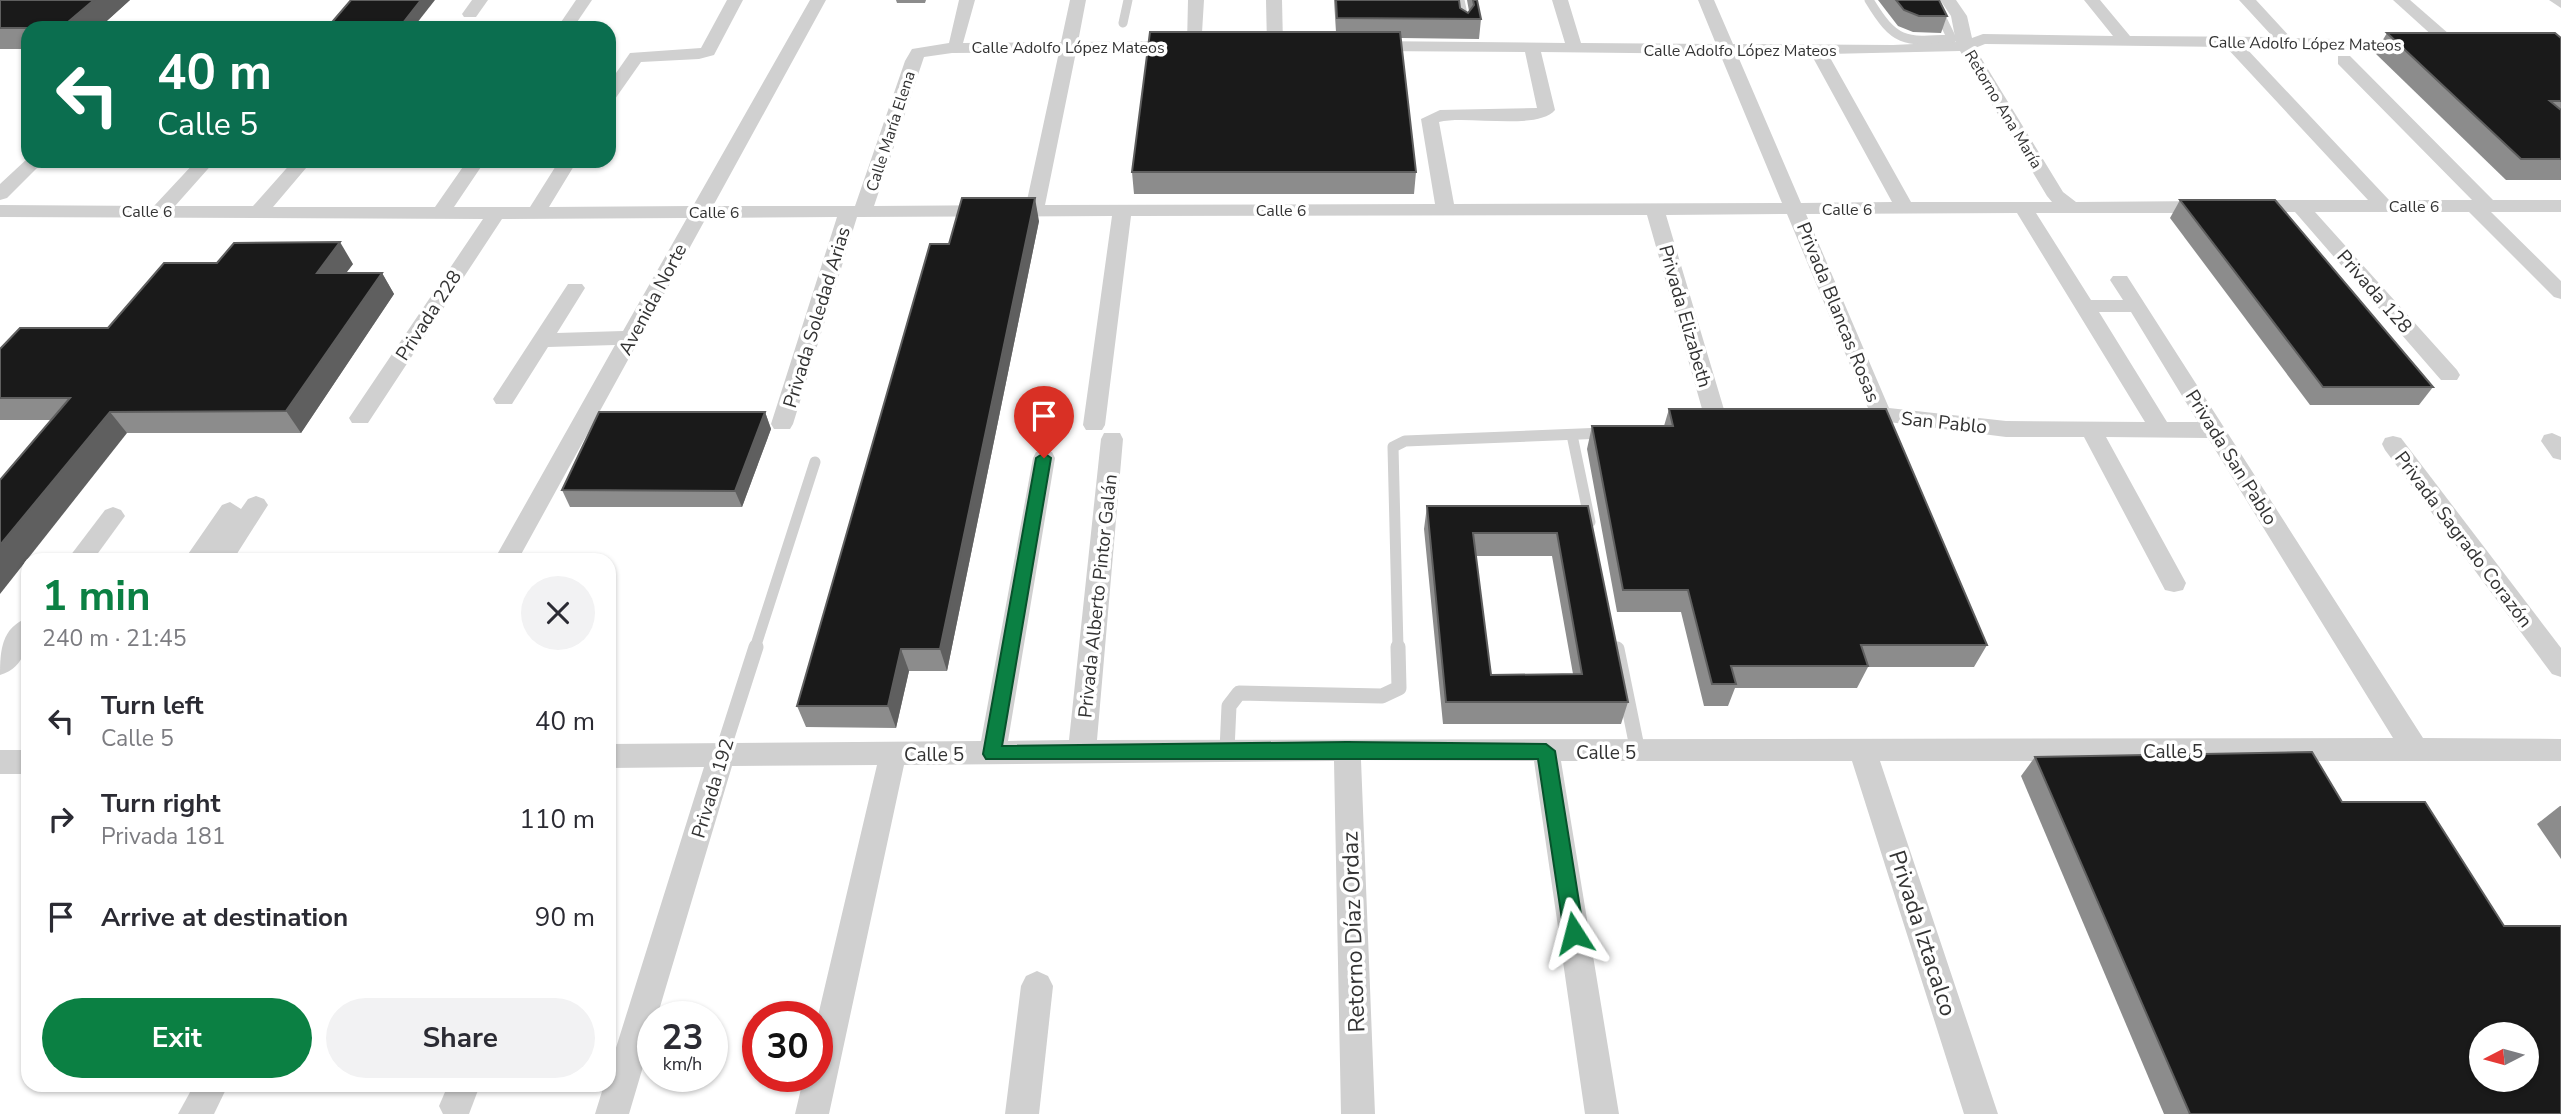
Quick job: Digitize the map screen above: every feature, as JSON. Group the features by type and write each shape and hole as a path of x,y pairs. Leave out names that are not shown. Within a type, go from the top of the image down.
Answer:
{"street":[{"path":"470,14 481,0"},
{"path":"570,21 584,0"},
{"path":"616,85 636,57 704,53 735,0"},
{"name":"Avenida Norte","path":"510,553 818,0"},
{"path":"956,41 967,0"},
{"path":"1035,210 1078,0"},
{"name":"Calle Adolfo López Mateos","path":"918,52 952,48 1201,46 1196,0"},
{"path":"1274,0 1275,45"},
{"path":"1560,0 1575,49"},
{"name":"Privada Blancas Rosas","path":"1706,0 1729,49 1881,415"},
{"name":"Retorno Ana María","path":"1948,0 1959,16 1965,46 2056,196 2074,209"},
{"path":"2092,0 2125,40"},
{"path":"2247,0 2288,44"},
{"name":"Calle Adolfo López Mateos","path":"1356,46 1893,50 1965,46 1983,39 2458,44 2401,0"},
{"path":"2557,0 2561,4"},
{"path":"2232,43 2384,205"},
{"path":"1445,209 1430,119 1440,115 1536,114 1546,110 1532,48"},
{"path":"1818,50 1905,209"},
{"name":"Calle María Elena","path":"856,211 918,52"},
{"path":"2344,60 2561,293"},
{"path":"0,194 28,168"},
{"path":"160,211 200,168"},
{"path":"257,213 297,168"},
{"path":"441,213 471,168"},
{"path":"536,213 564,168"},
{"name":"Privada 128","path":"2300,206 2449,375"},
{"name":"Calle 6","path":"0,211 536,213 2561,206"},
{"path":"2023,208 2160,429"},
{"name":"Privada Elizabeth","path":"1656,209 1717,423"},
{"name":"Privada Soledad Arias","path":"782,424 856,211"},
{"name":"Privada Alberto Pintor Galán","path":"1082,752 1103,432 1122,211"},
{"name":"Privada 228","path":"360,418 496,213"},
{"name":"Privada San Pablo","path":"2120,280 2415,750"},
{"path":"504,399 575,288"},
{"path":"2085,306 2137,306"},
{"path":"543,340 632,338"},
{"name":"San Pablo","path":"1881,415 2006,429 2091,429"},
{"path":"2174,583 2091,429 2215,430"},
{"name":"Privada Sagrado Corazón","path":"2393,444 2561,667"},
{"path":"992,754 1044,458"},
{"path":"225,553 256,505"},
{"path":"201,553 230,511"},
{"path":"84,553 113,516"},
{"path":"0,665 21,637"},
{"name":"Calle 5","path":"616,756 1347,749 1638,752 2561,750"},
{"name":"Retorno Díaz Ordaz","path":"1347,749 1358,1114"},
{"path":"1546,751 1602,1114"},
{"name":"Privada Iztacalco","path":"1863,752 1981,1114"},
{"path":"812,1114 893,754"},
{"name":"Privada 192","path":"612,1114 721,756"},
{"path":"1022,1114 1037,986"},
{"path":"195,1114 208,1092"}],"lane":[{"path":"1123,23 1128,0"},
{"path":"1460,0 1465,26"},
{"path":"1869,0 1888,33 1902,42 1952,39 1933,0"},
{"path":"1227,750 1229,706 1239,693 1382,696 1399,688 1401,681 1392,447 1405,441 1620,433"},
{"path":"1572,435 1594,540"},
{"name":"Privada 192","path":"721,756 815,462"},
{"path":"1613,632 1638,752"}],"building":[{"path":"0,0 94,0 69,21 21,21 21,28 0,28"},
{"path":"351,0 421,0 404,21 333,21"},
{"path":"1336,0 1459,0 1460,8 1468,13 1474,5 1473,0 1477,0 1481,19 1337,18"},
{"path":"1896,0 1939,0 1947,16 1919,16 1904,10"},
{"path":"1150,32 1400,32 1416,172 1132,172"},
{"path":"2387,33 2555,33 2561,38 2561,101 2550,101 2561,110 2561,159 2521,159"},
{"path":"962,198 1035,198 940,649 901,649 888,706 797,706 930,244 949,244"},
{"path":"2180,200 2275,200 2433,387 2323,387"},
{"path":"340,242 317,273 382,273 286,411 110,412 0,545 0,480 70,398 0,398 0,349 20,328 108,328 164,263 217,263 234,243"},
{"path":"1669,409 1886,409 1987,645 1861,645 1868,666 1731,666 1736,684 1712,684 1688,590 1623,590 1592,426 1673,426"},
{"path":"599,412 765,412 735,491 562,490"},
{"path":"1427,506 1588,506 1628,702 1446,702","holes":["1473,533 1557,533 1582,674 1491,675"]},
{"path":"2312,752 2342,802 2425,802 2504,926 2561,926 2561,1114 2190,1114 2035,757"}],"route":[{"path":"1044,458 995,723 992,754 1347,749 1546,751 1574,933"}]}
